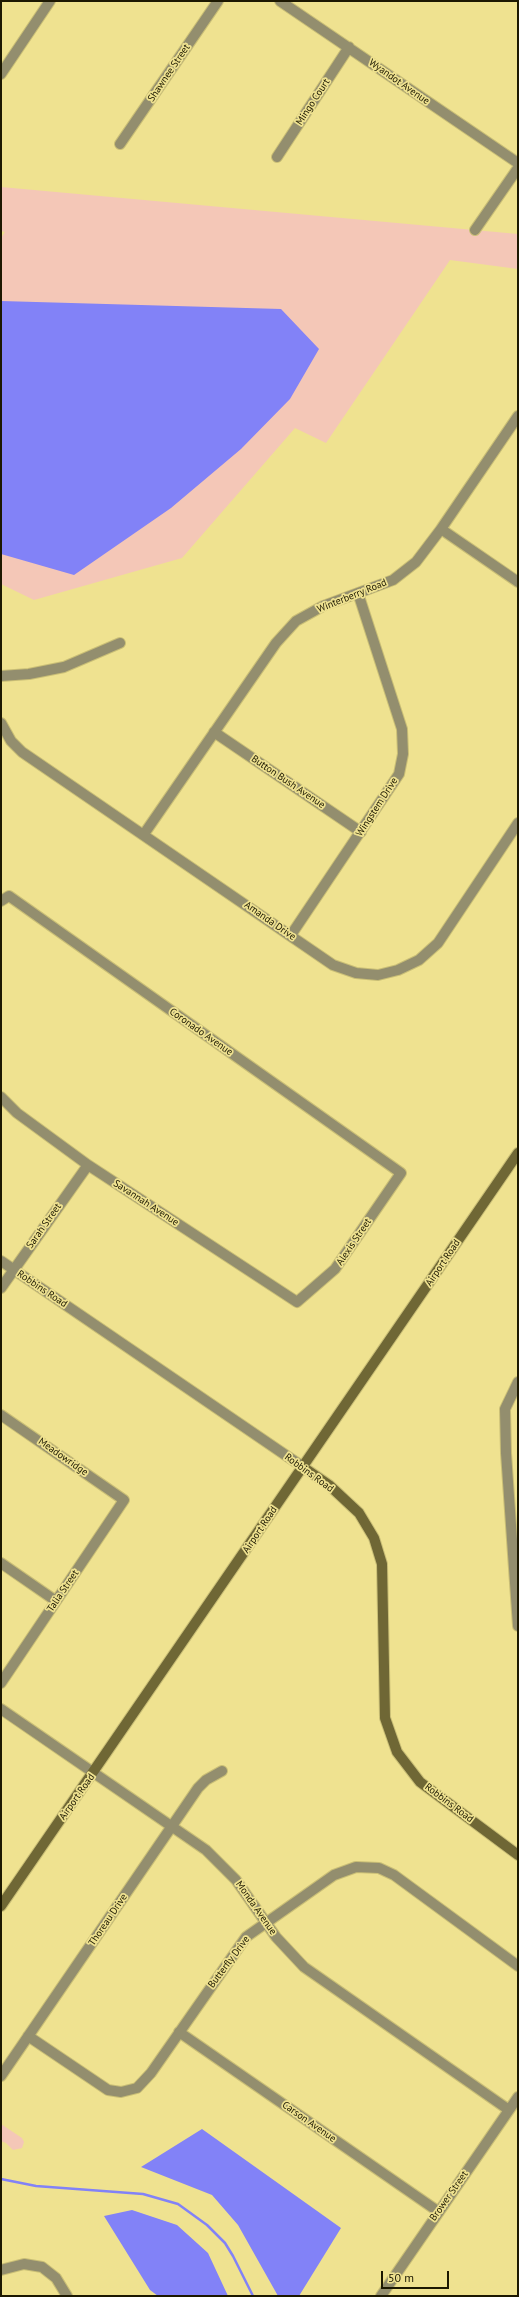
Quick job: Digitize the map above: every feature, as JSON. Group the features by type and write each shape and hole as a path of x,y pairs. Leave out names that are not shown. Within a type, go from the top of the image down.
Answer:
{"main road":[{"name":"Airport Road","path":"1,1906 518,1153"},
{"name":"Robbins Road","path":"303,1467 329,1485 359,1513 374,1538 382,1564 385,1718 397,1752 420,1782 518,1855"}],"street":[{"path":"1,74 50,1"},
{"name":"Shawnee Street","path":"120,144 218,1"},
{"name":"Wyandot Avenue","path":"280,1 518,163"},
{"name":"Mingo Court","path":"277,157 349,47"},
{"path":"475,230 518,168"},
{"name":"Winterberry Road","path":"144,834 276,643 296,621 323,606 393,580 416,562 441,529 517,420"},
{"path":"441,529 518,582"},
{"name":"Wingstem Drive","path":"291,936 399,774 403,754 402,729 358,593"},
{"path":"1,676 29,674 64,667 120,643"},
{"name":"Amanda Drive","path":"1,722 11,741 22,752 144,834 333,965 356,973 378,975 398,970 419,960 438,943 518,823"},
{"name":"Button Bush Avenue","path":"214,732 361,832"},
{"name":"Coronado Avenue","path":"1,901 9,896 401,1173"},
{"name":"Savannah Avenue","path":"1,1096 17,1113 88,1165 297,1302"},
{"name":"Sarah Street","path":"1,1288 88,1165"},
{"name":"Alexis Street","path":"297,1302 335,1270 401,1173"},
{"name":"Robbins Road","path":"1,1261 303,1467"},
{"path":"517,1385 505,1409 515,1555 518,1626"},
{"name":"Meadowridge","path":"1,1415 124,1500"},
{"name":"Talia Street","path":"1,1683 124,1500"},
{"path":"1,1563 56,1601"},
{"name":"Monda Avenue","path":"1,1709 206,1850 229,1871 285,1949 310,1972 509,2110"},
{"name":"Thoreau Drive","path":"1,2076 203,1783 222,1771"},
{"name":"Butterfly Drive","path":"28,2036 111,2091 121,2092 135,2089 144,2082 235,1950 250,1933 343,1871 362,1867 375,1868 394,1875 518,1966"},
{"name":"Carson Avenue","path":"179,2032 439,2212"},
{"name":"Brower Street","path":"381,2296 518,2097"},
{"path":"1,2270 24,2264 42,2267 56,2278 67,2296"}],"shaded area":[{"path":"1,187 518,234 518,269 450,260 326,443 295,428 182,558 34,600 1,584 1,238 5,232 1,231"},
{"path":"1,301 281,309 319,349 290,399 241,449 171,508 74,575 1,554"},
{"path":"1,2124 22,2138 24,2142 22,2148 13,2150 6,2143 1,2141"},
{"path":"202,2129 341,2228 299,2296 278,2296 238,2225 212,2195 141,2167"},
{"path":"132,2210 177,2225 208,2253 228,2296 158,2296 150,2290 104,2216"}],"waterway":[{"path":"1,2179 36,2186 143,2194 178,2204 207,2225 225,2243 253,2296"}]}
